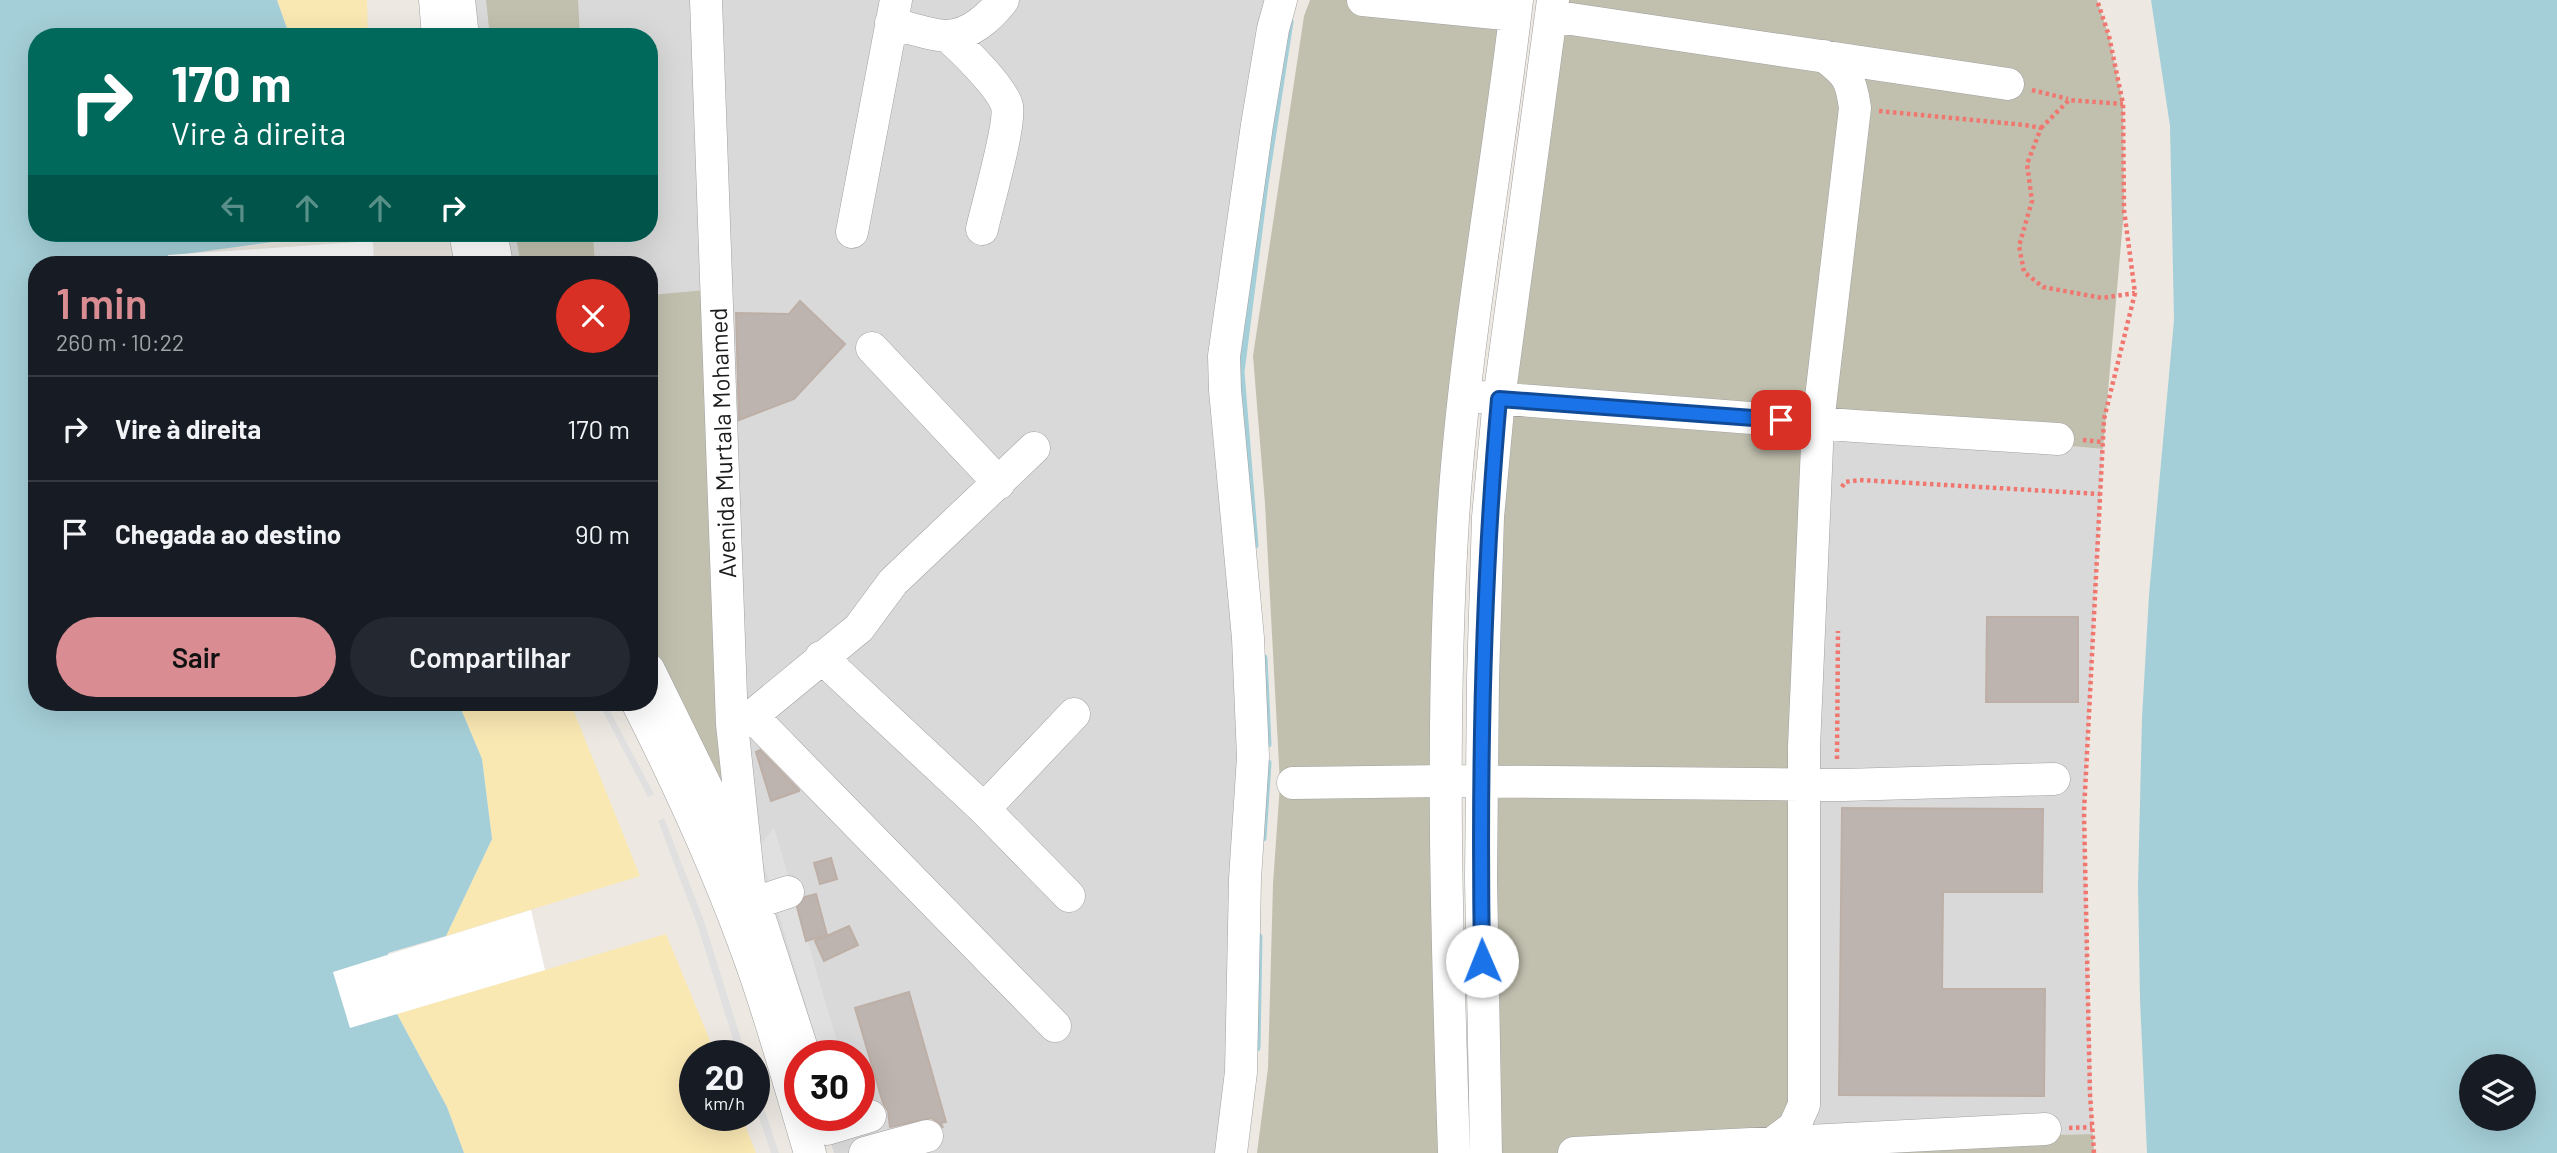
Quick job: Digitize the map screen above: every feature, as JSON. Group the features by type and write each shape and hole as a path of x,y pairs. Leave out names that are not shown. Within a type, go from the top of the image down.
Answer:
{"street":[{"path":"435,0 437,28"},
{"path":"459,0 462,28"},
{"name":"Avenida Murtala Mohamed","path":"706,0 752,894"},
{"path":"947,36 971,29 990,16 1003,0"},
{"path":"1231,1153 1241,1072 1245,879 1253,757 1248,638 1224,356 1255,138 1273,29 1281,0"},
{"path":"1363,0 1516,8 1464,396 1453,520 1445,879 1454,1153"},
{"path":"1486,1153 1481,879 1488,517 1499,399 1552,8 2008,84"},
{"path":"852,232 894,12 947,36 1000,92 1007,107 1007,126 982,229"},
{"path":"1774,1142 1794,1127 1804,1105 1804,784 1818,423 1855,108 1852,89 1844,71 1824,55"},
{"path":"872,348 999,483"},
{"path":"1464,396 2058,439"},
{"path":"1034,448 893,582 859,628 742,720 1055,1026"},
{"path":"821,657 984,809 1069,896"},
{"name":"Avenida Murtala Mohamed","path":"658,688 728,831 752,894 799,1040"},
{"path":"641,711 683,794 721,882 752,966 824,1138"},
{"path":"984,809 1074,714"},
{"path":"1293,783 1446,781 1837,784 2054,779"},
{"path":"752,894 788,892"},
{"path":"1574,1153 2045,1129"},
{"path":"865,1153 927,1136"}],"path":[{"path":"2094,1153 2090,1094 2084,812 2104,419 2134,293 2124,210 2123,104 2109,36 2097,0"},
{"path":"2008,84 2069,100 2123,104"},
{"path":"2069,100 2041,128 2026,164 2032,201 2020,246 2024,272 2043,287 2102,298 2134,293"},
{"path":"1855,108 2025,124 2041,128"},
{"path":"1838,494 1845,482 1860,480 2100,494"},
{"path":"1837,784 1838,618"}],"shaded area":[{"path":"465,0 1281,0 1228,323 1248,638 1227,1153 834,1153 827,1131 875,1131 875,1040 798,1040 755,903 716,289 658,294 658,256 495,256 493,242 658,242 658,28 465,28"},
{"path":"486,0 578,0 580,28 489,28"},
{"path":"1310,0 1517,0 1464,396 1454,1153 1257,1153 1268,1068 1273,884 1280,784 1265,504 1253,356 1304,16"},
{"path":"1553,0 2097,0 2109,36 2123,104 2124,210 2103,449 1819,423 1804,1105 1776,1142 2093,1134 2094,1153 1486,1153 1499,399"},
{"path":"517,242 594,242 594,256 519,256"},
{"path":"716,289 748,878 658,689 658,294"},
{"path":"1818,423 2103,449 2084,812 2093,1134 1774,1142"},
{"path":"603,711 610,711 654,794 648,797"},
{"path":"664,818 704,921 741,1040 733,1040 697,924 658,821"},
{"path":"774,827 837,1040 817,1040 759,848"},
{"path":"770,1126 779,1153 771,1153 764,1131 770,1131"}],"sand":[{"path":"277,0 367,0 368,28 287,28"},
{"path":"462,711 574,711 640,876 446,936 492,839 482,759"},
{"path":"666,934 710,1040 679,1040 679,1131 747,1131 756,1153 464,1153 447,1107 397,1014"}],"water":[{"path":"0,0 277,0 287,28 28,28 28,242 271,242 185,256 28,256 28,711 462,711 482,759 492,839 446,936 388,953 397,1014 447,1107 464,1153 0,1153"},
{"path":"2151,0 2557,0 2557,1153 2147,1153 2138,884 2142,718 2149,595 2174,320 2170,126"}],"pier":[{"path":"373,242 374,256 168,256"},
{"path":"531,910 545,970 350,1028 333,972"}],"building":[{"path":"800,301 845,344 794,399 739,420 736,313 789,314"},
{"path":"1987,617 2078,617 2078,702 1986,702"},
{"path":"760,750 799,791 771,801 756,752"},
{"path":"1842,808 2043,809 2042,892 1943,892 1942,989 2045,989 2044,1096 1839,1095"},
{"path":"831,858 837,879 820,884 814,863"},
{"path":"816,894 827,935 806,941 797,907 805,897"},
{"path":"849,926 858,945 824,961 815,941"},
{"path":"909,992 946,1122 941,1123 943,1128 931,1118 890,1127 888,1111 875,1076 875,1040 864,1040 855,1008"}],"waterway":[{"path":"1255,545 1241,372 1265,184 1290,22"},
{"path":"1264,658 1268,744"},
{"path":"1263,838 1268,763"},
{"path":"1257,1048 1259,937"}],"route":[{"path":"1482,961 1483,678 1488,517 1499,399 1781,420"}]}
